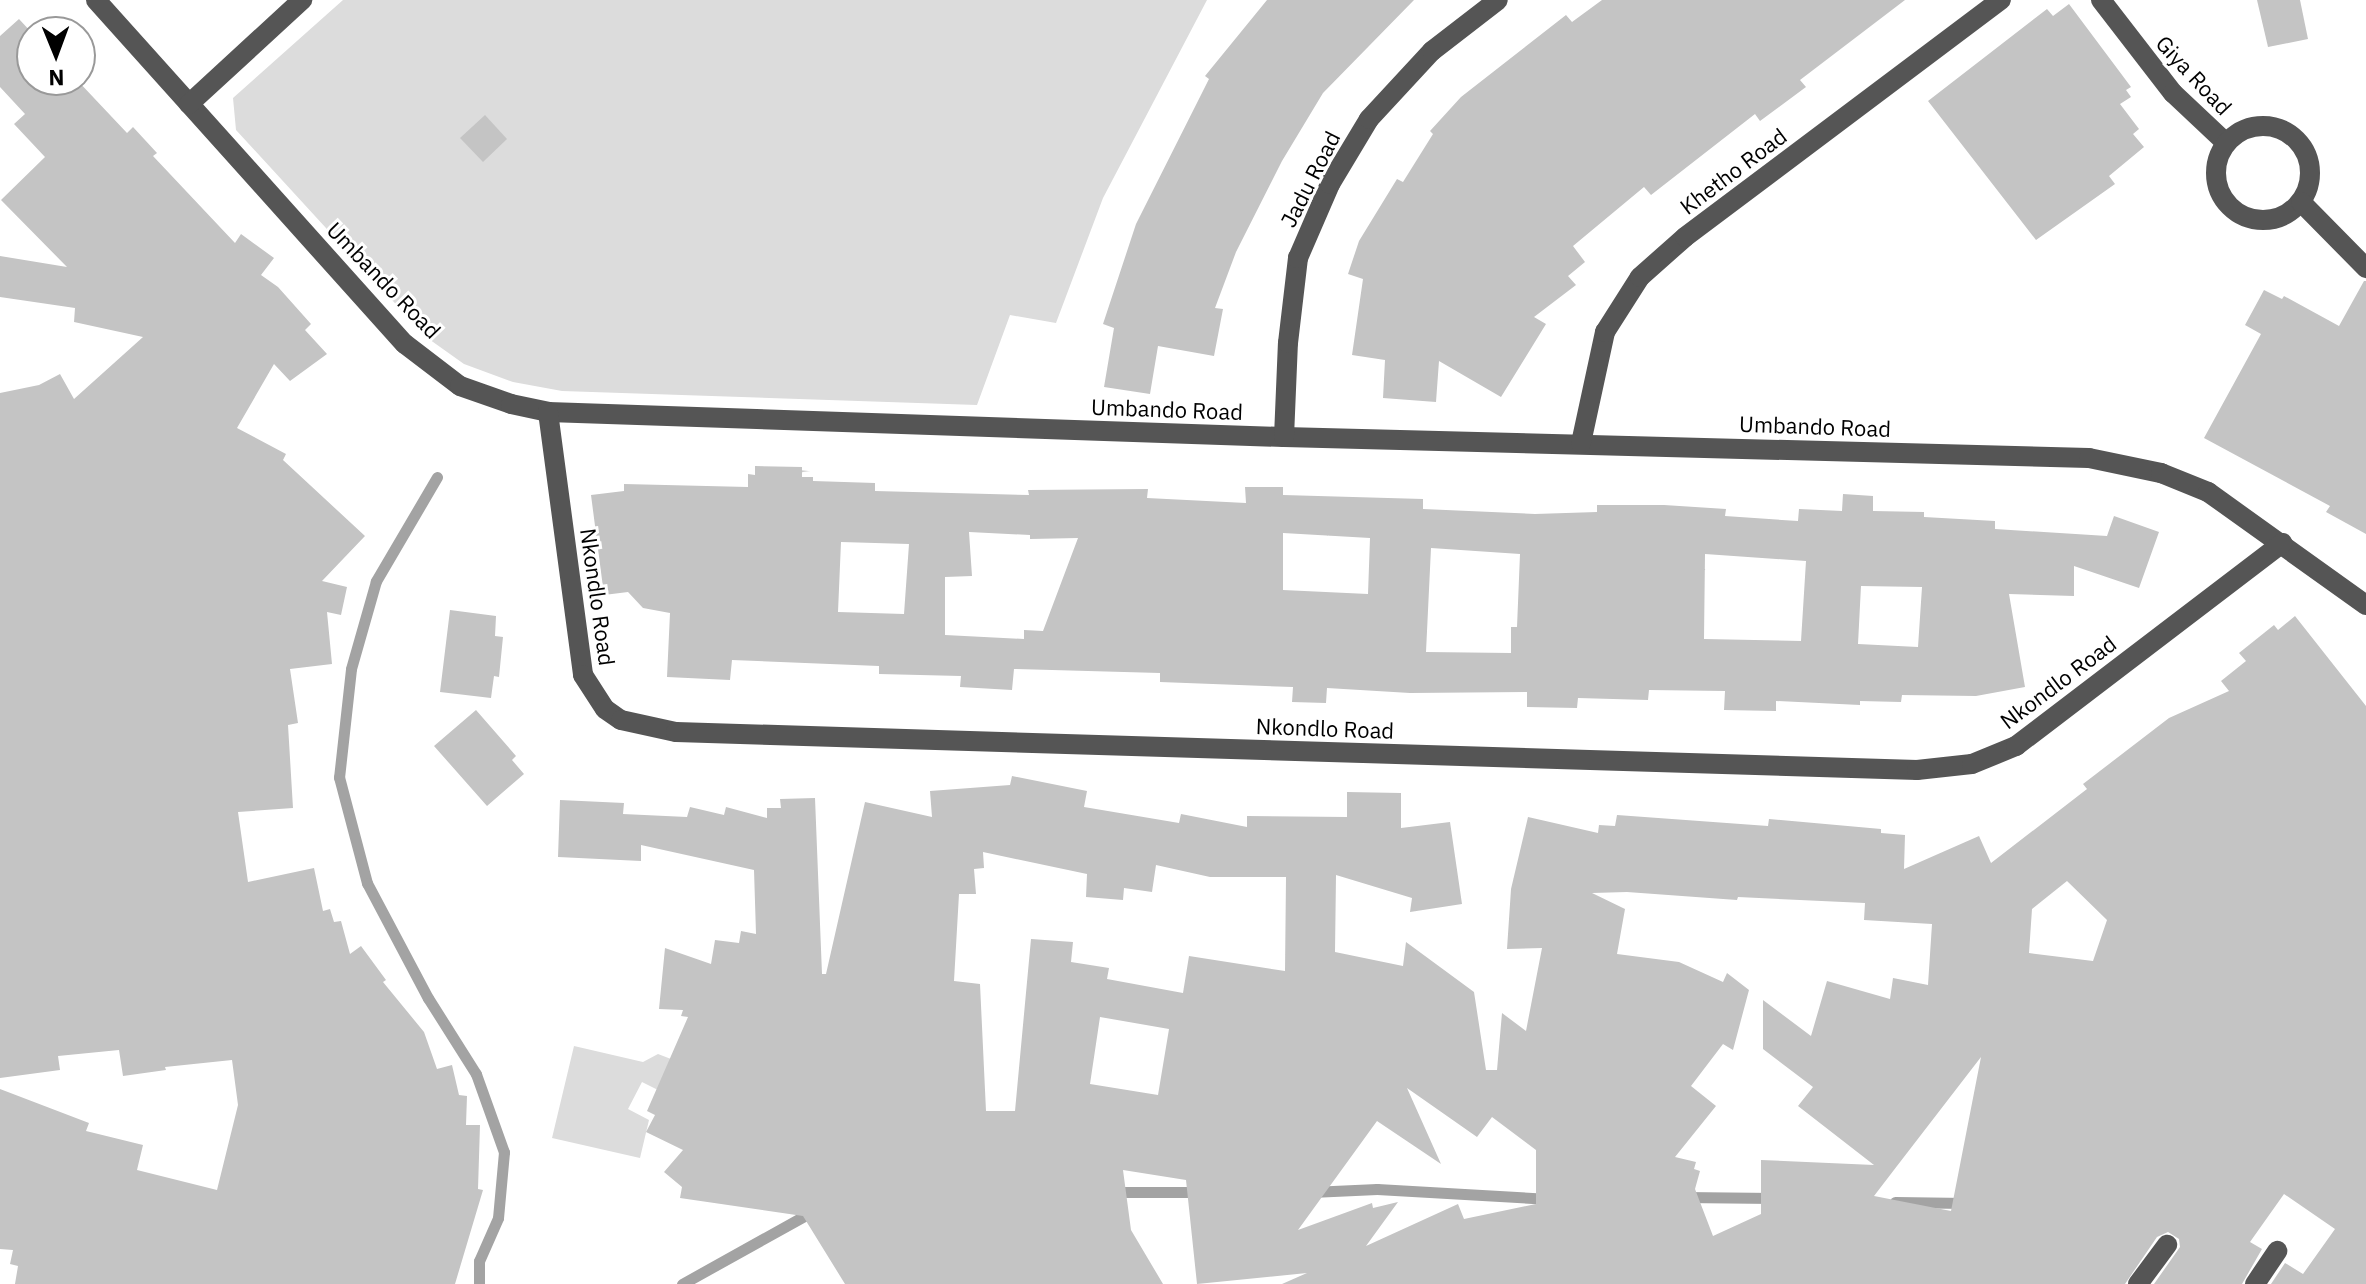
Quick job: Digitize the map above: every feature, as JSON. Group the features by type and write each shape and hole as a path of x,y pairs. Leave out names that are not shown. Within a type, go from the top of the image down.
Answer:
{"street":[{"name":"Umbando Road","path":"96,0 405,344 460,386 511,404 548,412 1284,437 2089,458 2161,473 2208,492 2366,605"},
{"path":"189,104 302,0"},
{"name":"Jadu Road","path":"1284,437 1288,343 1298,258 1330,184 1369,119 1432,51 1498,0"},
{"name":"Khetho Road","path":"1581,443 1605,332 1640,277 1685,237 2001,0"},
{"name":"Giya Road","path":"2101,0 2173,93 2226,143"},
{"name":"Giya Road","path":"2270,125 2286,131 2299,141 2311,171 2309,188 2301,202 2288,214 2256,220 2227,205 2218,190 2215,174 2226,143 2253,126 2270,125"},
{"path":"2301,202 2366,268"},
{"name":"Nkondlo Road","path":"548,412 583,675 605,709 621,720 676,732 1901,769 1972,764 2016,746 2282,543"},
{"path":"2138,1284 2167,1245"},
{"path":"2255,1284 2277,1251"}],"shaded area":[{"path":"343,0 1207,0 1103,198 1056,323 1010,315 977,405 562,391 513,382 464,364 426,337 236,130 233,98"},
{"path":"574,1046 643,1062 658,1054 671,1059 666,1094 642,1082 628,1109 649,1120 640,1158 552,1138"}],"building":[{"path":"1267,0 1414,0 1323,93 1282,161 1236,252 1215,308 1223,309 1214,356 1158,346 1150,394 1104,387 1114,328 1103,324 1136,224 1209,79 1205,76"},
{"path":"1602,0 1905,0 1800,80 1806,87 1760,121 1755,114 1651,195 1644,187 1573,246 1585,262 1568,276 1576,285 1534,317 1546,324 1501,397 1439,361 1436,402 1383,398 1385,360 1352,355 1363,279 1348,274 1359,241 1397,179 1403,182 1433,134 1430,131 1461,97 1566,15 1572,22"},
{"path":"2257,0 2300,0 2308,39 2268,47"},
{"path":"2069,4 2131,87 2126,90 2131,97 2120,104 2139,129 2133,134 2144,147 2109,176 2115,184 2036,240 1928,101 2047,9 2053,16"},
{"path":"16,22 16,96 92,96 127,133 133,127 157,153 153,156 235,243 241,234 274,258 261,275 278,287 311,324 305,330 327,354 290,381 274,364 237,428 286,454 283,460 365,536 322,581 347,587 341,615 327,612 332,664 290,669 298,723 288,725 293,808 238,812 248,882 314,868 323,911 330,909 334,922 341,921 350,954 361,946 386,980 383,982 424,1032 437,1069 452,1065 459,1095 467,1096 466,1125 480,1125 478,1189 483,1190 455,1284 15,1284 18,1266 10,1264 13,1250 0,1249 0,1089 89,1123 86,1131 143,1145 137,1170 217,1190 238,1105 232,1060 165,1067 166,1070 123,1076 119,1050 58,1056 60,1070 0,1078 0,393 39,385 60,374 74,399 143,337 74,322 75,308 0,297 0,256 67,267 1,200 45,157 14,124 25,114 0,87 0,36"},
{"path":"485,115 507,139 483,162 460,138"},
{"path":"2364,281 2366,534 2326,512 2330,506 2204,438 2261,334 2245,325 2264,290 2282,299 2284,296 2339,326"},
{"path":"755,466 802,467 802,477 813,477 813,481 875,483 875,491 1029,495 1028,490 1148,489 1147,498 1246,503 1245,487 1283,487 1283,495 1423,499 1423,509 1535,514 1597,512 1597,505 1664,505 1726,509 1725,516 1798,521 1799,509 1842,511 1843,494 1873,496 1873,511 1924,512 1924,517 1995,521 1995,529 2107,536 2114,516 2159,532 2139,588 2074,566 2074,596 2009,594 2025,687 1976,696 1902,695 1901,702 1860,701 1860,705 1776,701 1776,711 1724,710 1725,691 1649,690 1648,700 1578,698 1577,708 1527,707 1527,692 1410,693 1327,688 1326,703 1292,702 1293,687 1160,682 1160,673 1014,669 1012,690 960,687 961,676 879,674 879,666 732,660 730,680 667,677 670,613 643,608 628,592 604,595 591,495 624,491 624,484 748,487 748,474 755,475","holes":["969,532 1030,535 1030,539 1078,538 1043,631 1024,630 1024,639 945,635 945,577 972,576","1283,533 1370,538 1368,594 1283,590","841,542 909,544 904,614 838,612","1431,548 1520,554 1517,627 1511,627 1511,653 1426,652","1705,554 1806,561 1801,641 1704,639","1861,586 1922,587 1918,647 1858,644"]},
{"path":"450,610 496,616 495,636 503,637 499,677 494,676 491,698 440,692"},
{"path":"2295,616 2366,706 2366,1284 2271,1284 2285,1263 2303,1274 2335,1229 2284,1194 2250,1242 2262,1249 2242,1284 2154,1284 2180,1247 2179,1239 2168,1232 2157,1237 2125,1284 1282,1284 1307,1273 1197,1284 1186,1180 1123,1170 1131,1230 1163,1284 845,1284 803,1216 680,1198 682,1187 664,1172 683,1150 646,1132 655,1115 647,1111 688,1017 681,1016 683,1010 659,1009 665,948 711,964 715,940 739,943 741,931 756,934 754,870 641,845 641,861 558,857 560,800 624,803 623,814 687,817 690,807 724,815 726,807 767,818 767,808 781,808 780,799 815,798 822,974 826,974 865,802 932,817 930,791 1010,785 1012,776 1087,791 1084,807 1179,823 1181,814 1247,827 1247,816 1347,817 1347,792 1401,793 1401,828 1450,822 1462,904 1410,912 1412,898 1336,875 1335,952 1403,966 1406,942 1474,992 1486,1070 1497,1070 1502,1013 1526,1031 1542,948 1507,949 1511,889 1528,817 1598,833 1599,825 1615,826 1617,815 1768,826 1769,819 1881,829 1881,833 1905,835 1904,869 1979,836 1991,863 2087,789 2083,784 2169,718 2229,691 2221,681 2246,661 2239,653 2274,625 2278,630","holes":["983,852 1087,874 1086,897 1123,900 1124,888 1152,892 1156,865 1210,877 1286,877 1285,971 1189,956 1183,993 1107,979 1109,968 1071,962 1073,942 1031,939 1015,1111 986,1111 980,984 954,981 959,894 976,894 974,869 984,868","2067,881 2107,920 2093,961 2029,953 2032,909","1592,893 1865,903 1864,920 1932,924 1928,985 1893,978 1890,999 1827,981 1811,1036 1763,1000 1763,1049 1813,1087 1798,1106 1874,1165 1761,1160 1761,1214 1713,1236 1695,1189 1700,1171 1694,1169 1696,1162 1675,1157 1716,1106 1691,1086 1723,1044 1733,1050 1749,990 1727,973 1723,982 1679,962 1617,954 1625,909","1100,1017 1169,1029 1158,1095 1090,1084","1981,1057 1951,1211 1874,1196 1897,1166","1407,1088 1477,1137 1492,1117 1536,1150 1536,1204 1464,1219 1458,1204 1366,1246 1398,1202 1373,1208 1372,1203 1298,1230 1377,1121 1441,1164"]},
{"path":"476,710 516,756 512,760 524,774 487,806 434,746"}],"waterway":[{"path":"437,477 376,581 351,669 339,777 367,883 428,998 476,1074 504,1152 498,1218 479,1261 479,1284"},
{"path":"1311,1192 1377,1189 1550,1199"},
{"path":"1111,1192 1202,1192"},
{"path":"1683,1197 1774,1198"},
{"path":"1895,1202 1966,1203"},
{"path":"682,1284 817,1209"}]}
